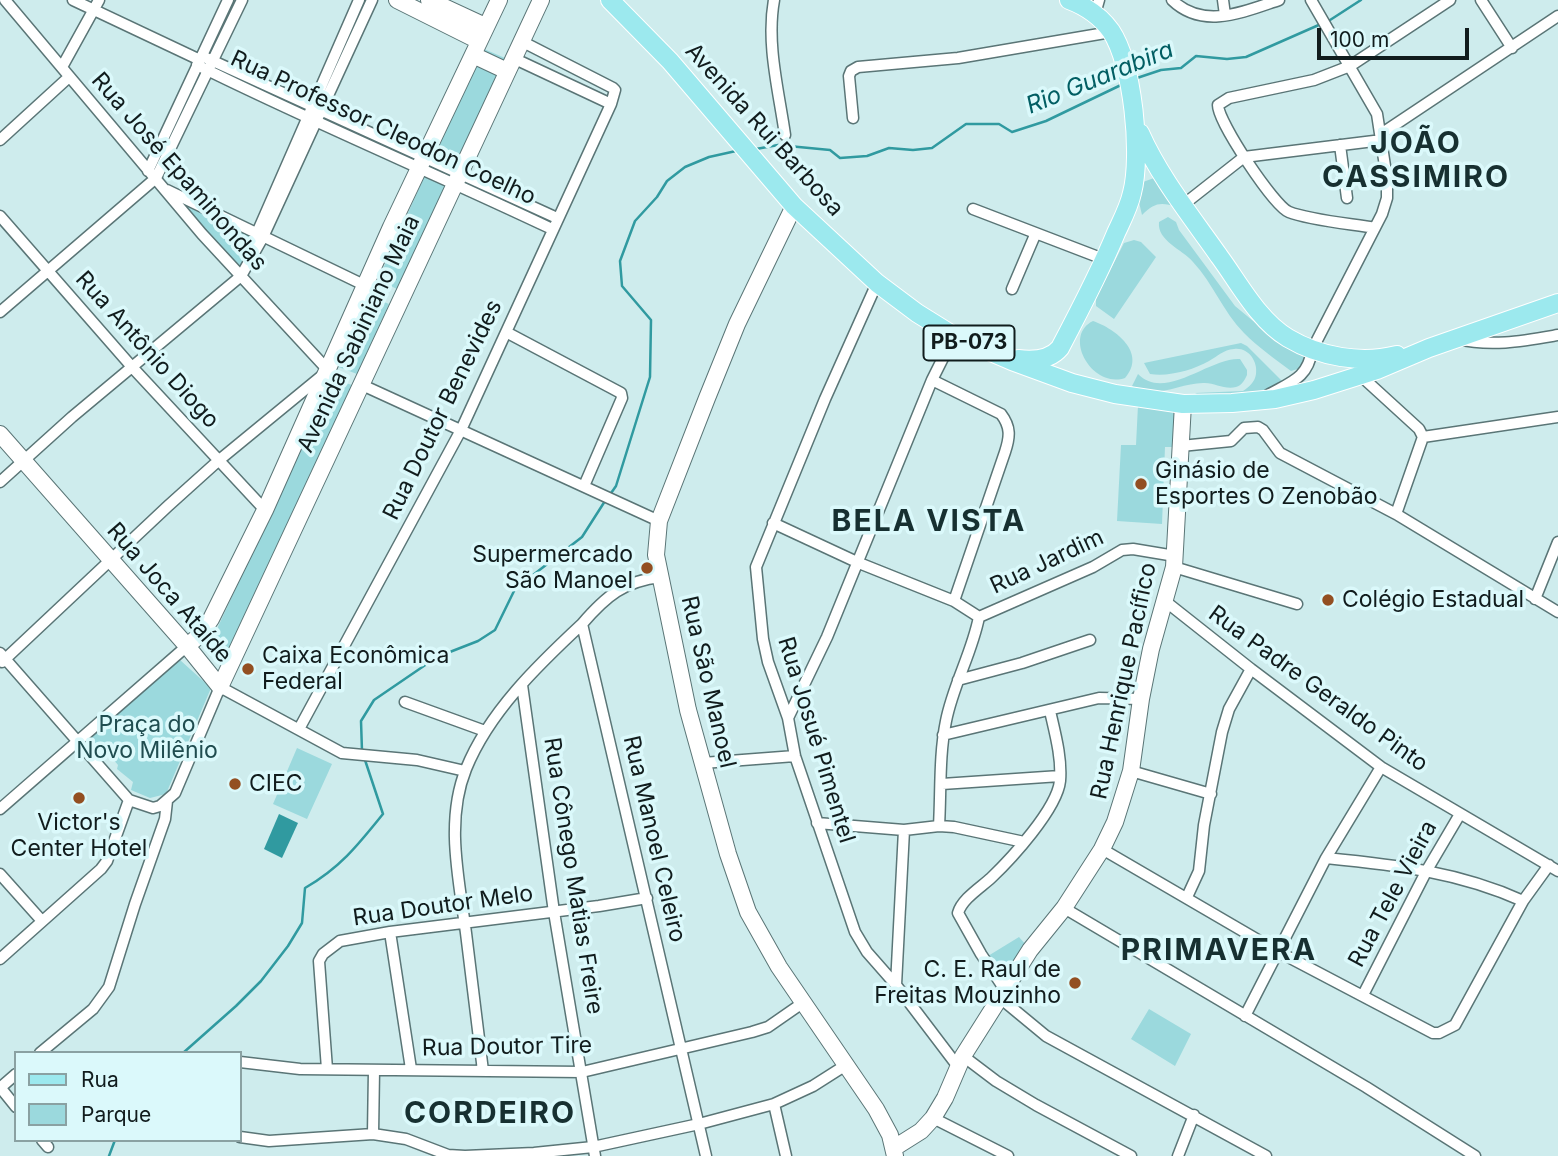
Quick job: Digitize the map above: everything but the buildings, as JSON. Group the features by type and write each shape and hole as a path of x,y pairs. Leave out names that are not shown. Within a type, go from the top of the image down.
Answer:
{"main road":[{"name":"Avenida Rui Barbosa","path":"610,0 670,61 794,206 877,283 954,336 1004,358 1096,390 1183,404 1260,400 1314,390 1361,376"},
{"name":"PB-073","path":"1069,0 1097,7 1111,32 1126,72 1142,138 1159,170 1272,326 1287,338 1312,350 1340,357 1389,357 1429,348"},
{"path":"1004,358 1037,360 1055,354 1105,260 1132,195 1136,174 1133,106"},
{"path":"1136,174 1159,170"},
{"name":"PB-073","path":"1361,376 1429,348 1558,303"}],"street":[{"name":"Rua José Epaminondas","path":"5,0 148,167"},
{"name":"Rua Professor Cleodon Coelho","path":"73,0 97,5 204,62 554,224"},
{"path":"0,312 151,181 204,62 228,0"},
{"path":"151,181 148,167 204,62 242,0"},
{"path":"315,115 359,0"},
{"path":"0,482 241,276 315,115 372,0"},
{"path":"397,0 479,40"},
{"path":"429,0 510,64 611,104 613,88 521,41"},
{"name":"Avenida Sabiniano Maia","path":"187,646 200,635 211,619 265,510 325,370 499,0"},
{"name":"Avenida Sabiniano Maia","path":"220,687 541,0"},
{"path":"774,0 771,15 776,78 785,135"},
{"path":"1172,0 1188,13 1202,17 1225,15 1279,0"},
{"path":"1223,0 1225,15"},
{"path":"1260,400 1307,369 1312,350 1375,228 1387,198 1386,160 1377,114 1311,0"},
{"path":"1375,228 1287,212 1277,203 1244,157 1218,111 1218,105 1229,98 1314,80 1350,66 1450,0"},
{"path":"1481,0 1512,48"},
{"path":"62,68 97,5"},
{"path":"1183,205 1244,157 1382,137 1558,16"},
{"path":"853,118 849,76 851,71 858,67 958,58 1111,32"},
{"path":"0,140 69,77"},
{"name":"Rua Doutor Benevides","path":"299,729 461,430 611,104"},
{"path":"1340,145 1347,198"},
{"name":"Rua José Epaminondas","path":"151,181 164,189 325,370"},
{"path":"164,189 365,285"},
{"name":"Rua São Manoel","path":"794,206 737,324 659,522 656,555 677,662 703,763 728,854 748,912 779,967 876,1109 895,1152"},
{"path":"972,209 1105,260"},
{"name":"Rua Antônio Diogo","path":"0,216 132,367 265,510"},
{"path":"1012,289 1035,235"},
{"name":"Rua Josué Pimentel","path":"877,283 756,567 768,662 788,718 795,756 855,932 867,952 961,1062 1132,1156"},
{"path":"506,332 621,393 622,398 583,486"},
{"path":"1455,339 1477,344 1505,344 1558,335"},
{"path":"788,718 827,637 932,380 954,336"},
{"path":"220,687 175,793 167,801 153,808 129,800 2,658 218,461 325,370"},
{"path":"1361,376 1419,429 1423,437 1396,514"},
{"path":"932,380 1001,414 1009,424 1010,437 954,601"},
{"path":"360,384 659,522"},
{"name":"Rua Henrique Pacífico","path":"895,1152 933,1118 961,1062 1002,994 1030,950 1064,908 1102,849 1115,822 1132,771 1141,699 1151,649 1174,562 1183,404"},
{"path":"1423,437 1558,417"},
{"path":"1181,446 1231,441 1244,428 1258,427 1280,453 1396,514 1558,612"},
{"name":"Rua Joca Ataíde","path":"0,434 220,687 342,753 417,760 465,771"},
{"path":"773,523 859,563 954,601 979,617 943,735 939,826"},
{"path":"1535,599 1558,542"},
{"name":"Rua Jardim","path":"979,617 1093,567 1122,550 1133,549 1297,604"},
{"path":"483,1071 454,853 454,834 465,771 485,731 522,685 594,610 624,586 635,581 660,577"},
{"name":"Rua Padre Geraldo Pinto","path":"1165,601 1381,767 1553,868"},
{"name":"Rua Manoel Celeiro","path":"583,624 706,1156"},
{"path":"958,680 1023,663 1090,640"},
{"path":"0,808 187,646"},
{"path":"1187,897 1199,871 1222,732 1229,709 1251,669"},
{"name":"Rua Cônego Matias Freire","path":"522,685 554,912 594,1152"},
{"path":"943,735 1099,698 1141,699"},
{"path":"405,702 485,731"},
{"path":"1050,711 1060,776 1052,802 1013,856 964,903 958,914 1002,994 1046,1036 1266,1156"},
{"path":"703,763 795,756"},
{"path":"1245,1016 1326,858 1381,767"},
{"path":"1132,771 1211,794"},
{"path":"942,784 1060,776"},
{"path":"0,959 107,861 129,800"},
{"path":"42,1051 93,1009 109,987 165,819 167,801"},
{"name":"Rua Tele Vieira","path":"1363,995 1427,870 1460,814"},
{"path":"817,823 904,830 939,826 991,833 1024,842"},
{"path":"896,985 904,830"},
{"path":"1102,849 1277,951 1433,1033 1455,1025 1523,901 1553,868"},
{"path":"1326,858 1427,870 1464,878 1523,901"},
{"path":"0,874 42,921"},
{"name":"Rua Doutor Melo","path":"327,1069 319,961 323,954 340,941 647,898"},
{"path":"1064,908 1366,1087 1475,1156"},
{"path":"390,932 411,1069"},
{"name":"Rua Doutor Tire","path":"242,1062 300,1069 582,1072 682,1050 768,1027 804,1002"},
{"path":"242,1137 269,1141 373,1134 406,1139 448,1155 594,1152 774,1104 813,1086 846,1065"},
{"path":"373,1134 374,1070"},
{"path":"14,1076 0,1088 14,1105"},
{"path":"774,1104 786,1156"},
{"path":"1178,1156 1194,1115"},
{"path":"933,1118 1008,1156"}],"green space":[{"path":"484,49 505,58 453,169 431,159"},
{"path":"425,175 448,182 397,289 378,280"},
{"path":"1154,178 1177,207 1158,204 1142,215 1138,198 1143,182"},
{"path":"176,201 256,233 238,271"},
{"path":"1168,217 1176,222 1179,230 1235,306 1264,330 1301,353 1304,357 1301,368 1291,371 1244,333 1200,270 1162,234 1159,222"},
{"path":"1134,240 1141,242 1156,257 1114,319 1096,306 1096,298 1124,243"},
{"path":"370,296 389,304 357,374 336,366"},
{"path":"1093,321 1119,336 1131,351 1131,369 1125,378 1102,376 1092,369 1085,359 1080,338 1084,328"},
{"path":"1241,343 1282,381 1264,394 1221,398 1195,393 1243,391 1249,386 1253,382 1256,369 1251,356 1244,350 1227,351 1196,367 1173,374 1150,374 1144,363"},
{"path":"1240,359 1247,375 1236,387 1203,383 1149,392 1132,386 1138,374 1149,381 1161,383 1174,381 1228,360"},
{"path":"333,379 352,385 229,654 210,644"},
{"name":"Ginásio de Esportes O Zenobão","path":"1138,405 1176,410 1175,447 1165,447 1162,524 1117,521 1121,445 1136,445"},
{"name":"Praça do Novo Milênio","path":"180,660 211,688 166,794 150,798 131,790 133,782 117,769 118,765 100,744 91,744 85,739"},
{"path":"297,748 332,764 307,819 273,804"},
{"path":"1019,937 1026,945 1004,981 988,956"},
{"path":"1149,1009 1191,1034 1175,1066 1131,1039"}],"shaded area":[{"path":"279,814 298,823 282,858 264,849"}],"waterway":[{"name":"Rio Guarabira","path":"1327,22 1361,0"},
{"name":"Rio Guarabira","path":"1134,79 1161,70 1181,68 1196,56 1227,59 1246,57 1321,24"},
{"name":"Rio Guarabira","path":"756,149 778,145 830,150 840,158 867,156 889,148 932,148 966,124 999,124 1012,132 1046,121 1121,85"},
{"name":"Rio Guarabira","path":"609,496 616,486 650,377 651,320 622,286 620,261 635,221 657,197 667,181 685,167 709,157 736,151"},
{"name":"Rio Guarabira","path":"362,751 361,721 374,700 437,657 478,641 495,630 515,589 582,537 605,501"},
{"name":"Rio Guarabira","path":"185,1051 261,981 302,923 305,888 357,846 383,814 364,757"},
{"name":"Rio Guarabira","path":"109,1156 114,1142"}],"place":[{"name":"Ginásio de Esportes O Zenobão","path":"1141,484"},
{"name":"Supermercado São Manoel","path":"647,568"},
{"name":"Colégio Estadual","path":"1328,600"},
{"name":"Caixa Econômica Federal","path":"248,669"},
{"name":"CIEC","path":"235,784"},
{"name":"Victor's Center Hotel","path":"79,798"},
{"name":"C. E. Raul de Freitas Mouzinho","path":"1075,983"}],"district":[{"name":"JOÃO CASSIMIRO","path":"1416,161"},
{"name":"BELA VISTA","path":"929,522"},
{"name":"PRIMAVERA","path":"1219,951"},
{"name":"CORDEIRO","path":"490,1114"}]}
